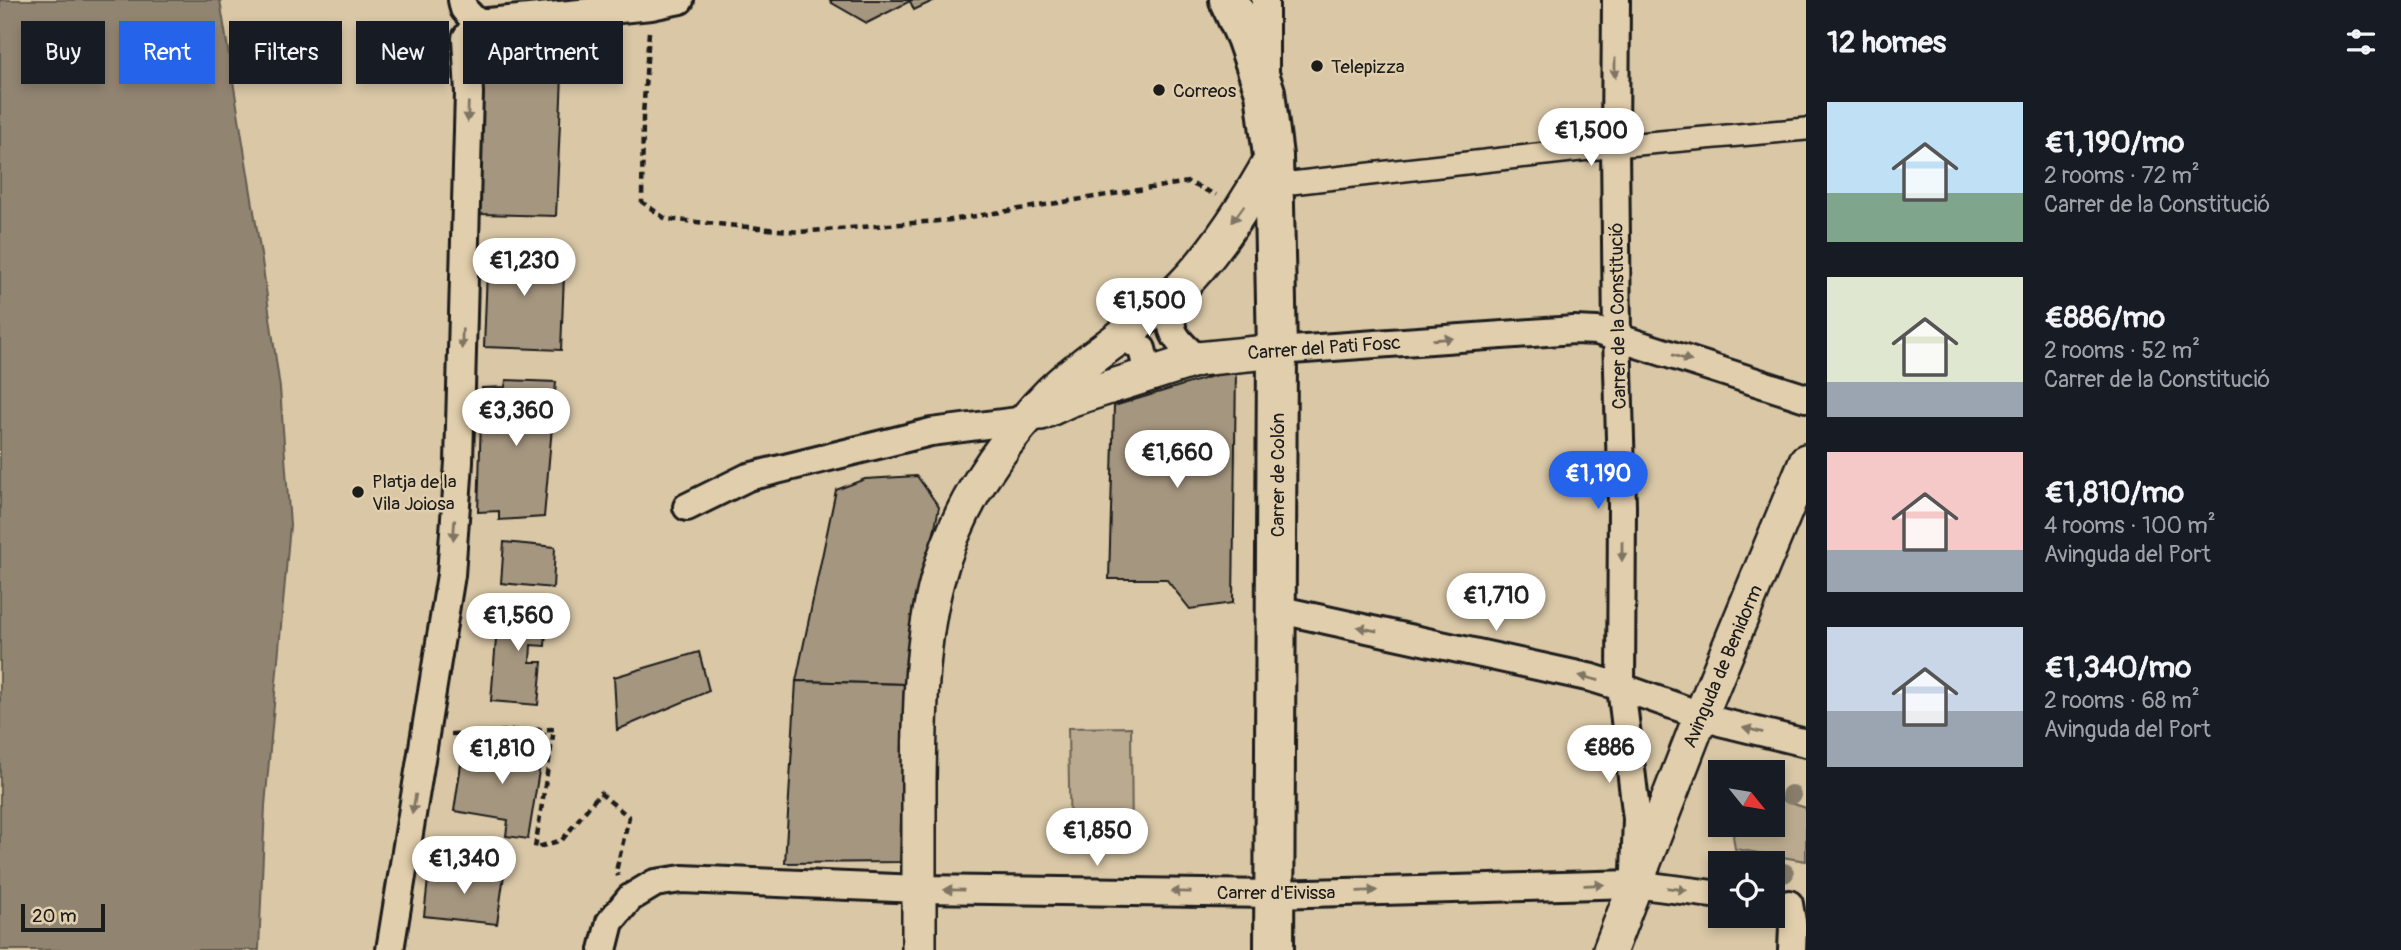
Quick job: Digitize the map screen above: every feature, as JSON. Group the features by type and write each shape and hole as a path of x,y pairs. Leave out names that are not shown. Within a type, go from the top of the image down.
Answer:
{"main road":[{"path":"1229,0 1246,37 1265,92"},
{"name":"Carrer de Colón","path":"1265,92 1273,170 1277,351 1275,950"}],"street":[{"path":"462,0 464,9 475,21"},
{"path":"497,21 651,6 680,0"},
{"name":"Carrer de Colón","path":"1265,0 1265,92"},
{"name":"Carrer de la Constitució","path":"1616,0 1617,336 1622,506 1621,687 1637,819 1634,884"},
{"path":"390,950 451,575 459,449 469,84"},
{"path":"919,950 920,709 929,624 937,581 951,541 985,472 1005,444 1062,382 1176,292 1194,273 1273,170 1615,146 1806,129"},
{"path":"1176,292 1170,315 1172,330 1181,345 1198,359"},
{"name":"Carrer del Pati Fosc","path":"687,507 748,477 931,432 1026,420 1069,400 1198,359 1277,351 1574,330 1597,331 1806,398"},
{"path":"1118,338 1130,340 1142,349 1146,365 1141,376"},
{"name":"Avinguda de Benidorm","path":"1610,950 1701,715 1806,461"},
{"path":"1276,609 1621,687 1701,715 1806,743"},
{"name":"Carrer d'Eivissa","path":"630,898 655,883 682,879 919,890 1274,894 1634,884 1708,893"},
{"path":"603,950 610,922 630,898"},
{"path":"1789,904 1793,927 1792,950"}],"path":[{"path":"651,6 643,115 642,202 666,219 799,232 951,219 1188,181 1242,208"},
{"path":"426,736 554,729 534,848 562,840 600,793 629,817 615,871 630,898"}],"shaded area":[{"path":"0,0 220,0 229,56 229,84 234,84 280,388 290,525 265,806 259,950 0,950"},
{"path":"1131,727 1132,845 1070,846 1068,728"},
{"path":"1785,801 1806,808 1806,861 1785,857 1785,851 1735,849 1733,837 1785,837"}],"building":[{"path":"830,0 935,0 914,10 910,1 867,23"},
{"path":"482,84 562,84 556,216 480,214"},
{"path":"488,246 565,249 561,350 484,347"},
{"path":"1236,369 1233,603 1190,609 1166,579 1109,579 1114,406"},
{"path":"506,380 556,382 544,517 499,520 499,511 478,512 482,388 505,387"},
{"path":"917,476 939,507 904,684 796,681 836,490 865,479"},
{"path":"504,542 555,547 553,588 501,583"},
{"path":"499,602 548,606 545,646 531,645 530,662 542,662 538,705 491,701"},
{"path":"699,652 709,691 617,730 614,677"},
{"path":"796,681 904,684 900,862 785,863"},
{"path":"525,733 545,734 528,839 506,836 508,820 454,811 463,751 520,759"},
{"path":"429,870 504,875 497,924 424,916"}],"place":[{"name":"Telepizza","path":"1317,66"},
{"name":"Correos","path":"1159,90"},
{"name":"Platja de la Vila Joiosa","path":"358,492"}]}
